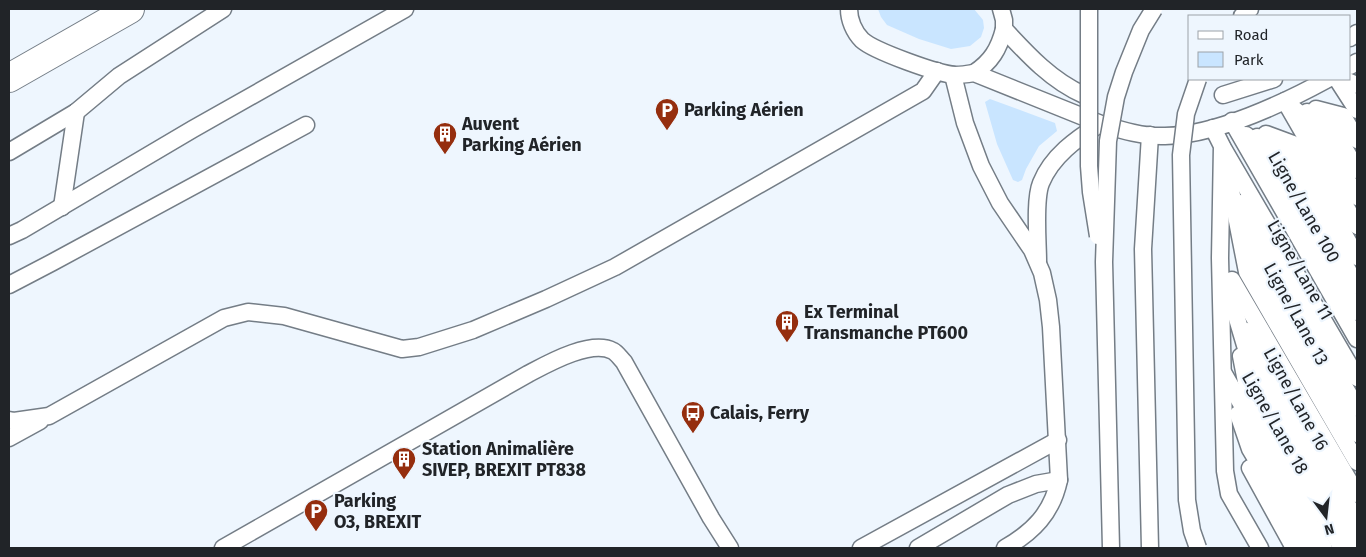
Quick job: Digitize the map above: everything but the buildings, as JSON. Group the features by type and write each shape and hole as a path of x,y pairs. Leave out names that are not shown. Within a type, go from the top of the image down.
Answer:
{"street":[{"path":"9,78 130,9"}],"lane":[{"path":"9,152 76,112 119,76 223,9"},
{"path":"9,236 405,9"},
{"path":"849,9 854,29 862,39 877,50 953,75 974,73 1101,124 1150,135 1165,136 1213,128 1285,101 1326,80"},
{"path":"974,73 986,65 995,54 1004,29 1002,9"},
{"path":"1090,9 1089,166 1094,217 1104,262"},
{"path":"1111,548 1104,262 1107,163 1116,97 1141,30 1154,9"},
{"path":"1004,29 1058,82 1084,95"},
{"path":"9,438 224,318 248,312 284,316 402,349 419,347 473,330 546,299 615,266 923,91 937,71"},
{"path":"953,75 965,123 981,166 992,189 1038,263"},
{"path":"1198,80 1186,114 1181,155 1187,500 1192,531 1198,548"},
{"path":"1223,95 1271,80"},
{"path":"1341,80 1357,92"},
{"path":"1341,80 1357,110"},
{"path":"1343,80 1357,85"},
{"path":"1285,101 1343,116 1357,140"},
{"path":"1285,101 1330,123 1357,170"},
{"path":"1285,101 1318,129 1357,197"},
{"path":"1285,101 1357,226"},
{"path":"62,207 76,112"},
{"path":"1232,121 1293,144 1357,257"},
{"path":"1232,121 1280,151 1357,286"},
{"path":"1232,121 1269,158 1357,312"},
{"name":"Ligne/Lane 100","path":"1232,121 1357,339"},
{"path":"1005,548 1023,538 1043,517 1057,492 1059,480 1048,300 1038,263 1037,214 1040,184 1055,160 1075,140 1101,124"},
{"path":"9,285 306,125"},
{"path":"1213,128 1357,378"},
{"path":"1150,135 1144,249 1150,548"},
{"path":"1222,146 1221,263 1224,471 1230,494 1260,548"},
{"path":"1222,146 1247,244 1357,434"},
{"name":"Ligne/Lane 11","path":"1222,146 1246,217 1357,408"},
{"name":"Ligne/Lane 13","path":"1222,146 1248,272 1357,462"},
{"path":"1221,263 1240,292 1357,494"},
{"path":"1221,263 1248,332 1357,521"},
{"path":"1221,263 1247,387 1342,548"},
{"name":"Ligne/Lane 16","path":"1221,263 1250,362 1357,546"},
{"path":"223,548 528,374 564,356 594,348 612,350 624,362 730,548"},
{"path":"1222,370 1244,459 1294,548"},
{"path":"1222,370 1250,448 1309,548"},
{"name":"Ligne/Lane 18","path":"1222,370 1324,548"},
{"path":"9,420 14,421 48,416"},
{"path":"861,548 1058,440"},
{"path":"918,548 1008,496 1036,484 1059,480"}],"green space":[{"path":"878,9 974,9 983,20 984,28 981,37 970,46 951,49 919,39 887,25"},
{"path":"990,99 1055,123 1057,131 1039,146 1022,180 1018,182 1013,180 997,144 985,102"}],"place":[{"name":"Parking Aérien","path":"667,131"},
{"name":"Auvent Parking Aérien","path":"445,155"},
{"name":"Ex Terminal Transmanche PT600","path":"787,343"},
{"name":"Calais, Ferry","path":"693,434"},
{"name":"Station Animalière SIVEP, BREXIT PT838","path":"404,480"},
{"name":"Parking O3, BREXIT","path":"316,532"}]}
